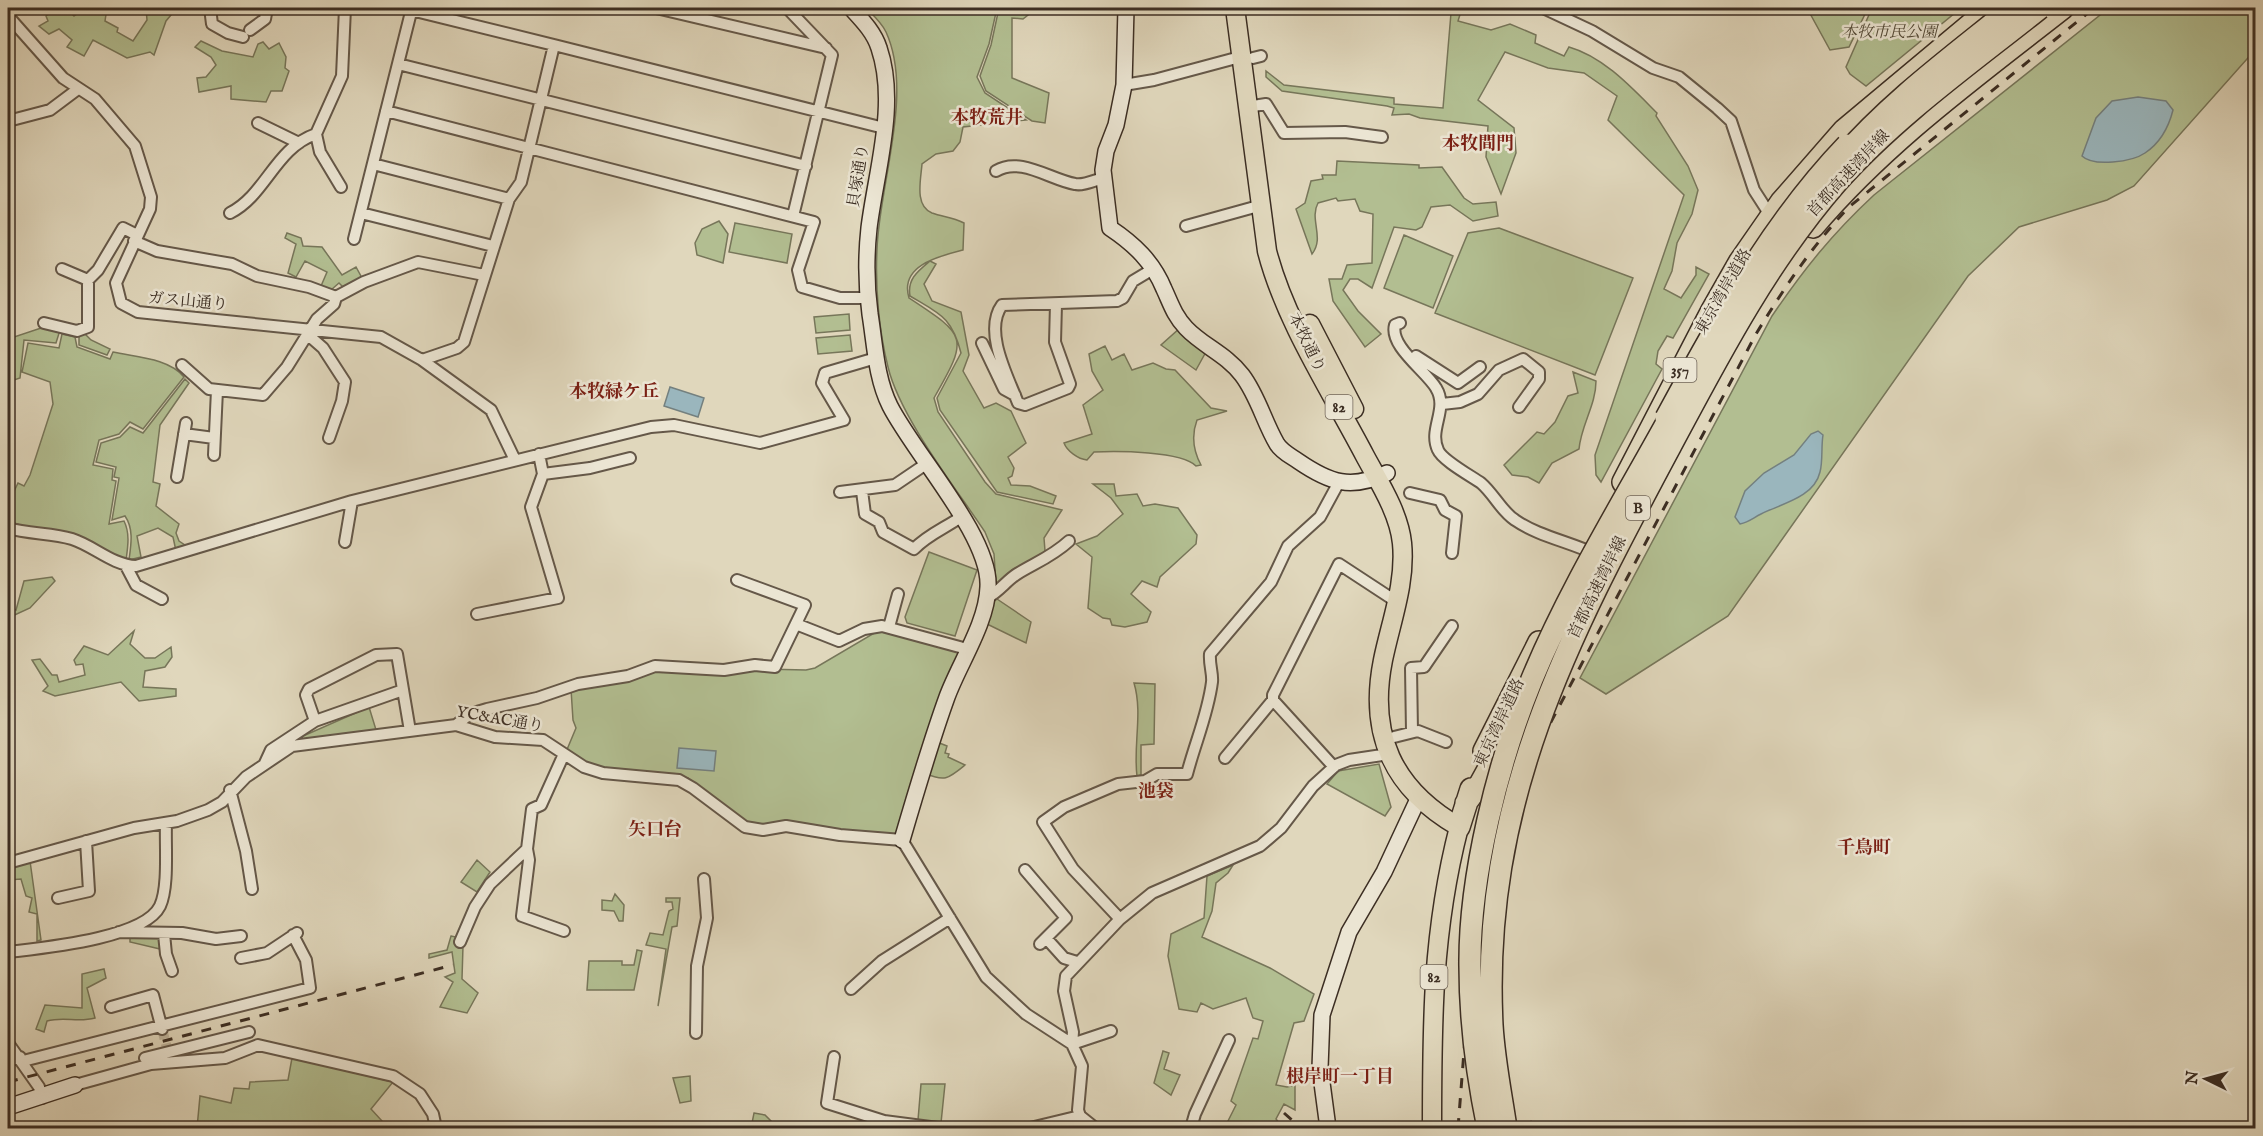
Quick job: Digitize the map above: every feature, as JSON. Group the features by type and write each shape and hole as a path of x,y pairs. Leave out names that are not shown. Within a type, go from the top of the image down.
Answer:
{"highway":[{"name":"東京湾岸道路","path":"1595,554 1711,312 1740,261 1771,216 1810,166 1844,130 1990,8"},
{"name":"首都高速湾岸線","path":"1487,1128 1473,1059 1469,994 1470,930 1476,877 1494,784 1512,725 1552,629 1595,542 1704,349 1786,218 1830,162 1856,136 1918,79 2011,8"},
{"name":"首都高速湾岸線","path":"1505,1128 1496,1060 1491,992 1494,917 1501,861 1526,755 1543,706 1578,627 1726,343 1789,242 1838,181 1884,135 2038,8"},
{"name":"東京湾岸道路","path":"1459,827 1486,747 1508,700 1595,554 1800,245 1835,201 1888,148 2062,8"}],"main road":[{"name":"本牧通り","path":"1235,8 1251,57"},
{"name":"本牧通り","path":"1247,8 1253,106 1268,251 1282,294 1411,529 1413,557 1409,599 1388,694 1391,746"},
{"name":"本牧通り","path":"1253,106 1283,266 1382,475 1402,541 1401,578 1379,689 1379,717 1403,782 1436,813 1459,827"},
{"name":"82","path":"1432,1128 1436,950 1442,903 1459,827"}],"street":[{"path":"210,8 212,24 228,33 246,34 265,19 267,8"},
{"path":"341,187 320,152 316,134 342,76 345,8"},
{"path":"656,8 686,11 825,48"},
{"path":"787,8 832,55 793,216"},
{"name":"貝塚通り","path":"851,8 869,28 879,47 885,90 884,128 869,229 868,298 876,358 889,404 984,556 988,571 987,598"},
{"path":"1126,8 1124,85 1116,125 1106,151 1103,178 1110,228 1130,241 1153,269 1164,289 1170,308 1186,329 1232,362 1246,380 1282,450 1329,480 1364,482 1382,475"},
{"path":"1544,8 1592,31 1653,68 1679,77 1717,108 1731,121 1754,190 1771,216 1800,245"},
{"path":"354,239 412,9 884,128"},
{"name":"ガス山通り","path":"8,16 63,78 94,99 135,146 151,197 150,209 116,283 117,294 127,307 138,312 381,337 422,360 491,410 515,460"},
{"path":"422,360 457,348 464,342 509,199 521,182 554,45"},
{"path":"1124,85 1251,57"},
{"path":"398,64 806,166"},
{"path":"8,121 50,110 78,89"},
{"path":"1253,106 1266,104 1284,133 1345,132 1382,137"},
{"path":"386,111 814,222 798,270 802,287 840,298 868,298"},
{"path":"258,123 299,143"},
{"path":"230,213 253,196 280,159 299,143 316,134"},
{"path":"373,164 509,199"},
{"path":"996,171 1003,166 1027,168 1077,185 1103,178"},
{"path":"1185,226 1262,205"},
{"path":"361,213 493,246"},
{"path":"44,323 78,331 88,327 88,280 98,270 123,228 157,251 232,264 258,276 336,297 364,282 418,262 484,274"},
{"path":"62,269 88,280"},
{"path":"1056,304 1055,342 1070,384 1068,388 1025,405 1018,403 996,349 997,312 1002,305 1117,301 1123,298 1133,281 1153,269"},
{"path":"182,365 200,384 209,389 263,395 287,367 324,312 334,304 336,297"},
{"path":"1400,323 1395,325 1394,331 1398,344 1437,390 1442,404 1434,436 1438,452 1483,485 1516,521 1595,554"},
{"path":"310,331 345,382 342,401 329,438"},
{"path":"982,343 1004,389 1015,395"},
{"path":"1398,344 1458,383 1480,367"},
{"path":"126,566 168,558 352,501 660,425 674,425 760,443 834,423 844,420 822,383 822,377 825,373 876,358"},
{"path":"1442,404 1460,402 1478,394 1499,370 1523,359 1539,372 1539,379 1519,407"},
{"path":"214,455 217,390"},
{"path":"177,477 185,429 214,438"},
{"path":"477,614 558,598 531,507 543,474 539,454"},
{"path":"543,474 590,468 630,458"},
{"path":"840,492 895,485 926,464"},
{"path":"1120,920 1073,869 1043,822 1064,807 1118,784 1146,781 1157,774 1187,774 1202,729 1212,680 1209,668 1210,654 1271,582 1288,546 1320,517 1339,482"},
{"path":"862,491 865,514 879,522 883,532 914,549 925,537 938,533 961,517"},
{"path":"1410,493 1440,500 1445,510 1456,516 1452,553"},
{"path":"345,542 352,501"},
{"path":"8,528 32,535 69,538 89,545 126,566 136,585 162,599"},
{"path":"1070,541 1048,558 1016,575 999,592 987,598 947,697 902,840 986,977 1004,996 1072,1044"},
{"path":"1225,758 1273,700 1273,695 1339,564 1397,602"},
{"path":"456,725 470,714 537,698 578,684 628,676 655,666 724,670 755,665 775,667 805,605 737,580"},
{"path":"889,627 898,594"},
{"path":"796,624 839,641 864,628 889,627 967,649"},
{"path":"1412,732 1411,668 1424,667 1452,626"},
{"path":"315,721 306,695 309,689 376,656 398,654 410,731"},
{"path":"265,763 271,750 315,721 403,690"},
{"path":"1273,700 1334,767"},
{"name":"YC&AC通り","path":"8,863 166,823 217,806 231,790 265,763 292,746 456,725 495,737 543,740 584,767 603,773 679,780 753,830 786,826 840,835 902,840"},
{"path":"1095,1128 1080,1116 1078,1104 1082,1066 1072,1044 1073,1032 1064,991 1066,976 1077,962 1152,892 1260,846 1281,828 1312,786 1334,767 1391,746 1412,732 1418,731 1446,742"},
{"path":"564,754 541,805 532,809 522,916 564,931"},
{"path":"231,790 246,851 252,889"},
{"path":"1328,1128 1320,1068 1322,1015 1349,932 1384,872 1419,797"},
{"path":"8,952 88,942 152,916 160,906 163,893 166,823"},
{"path":"58,898 89,891 86,842"},
{"path":"460,942 475,907 490,884 527,849"},
{"path":"1025,870 1066,918 1043,941 1064,957 1077,962"},
{"path":"696,1033 697,966 707,918 704,879"},
{"path":"851,989 882,961 950,918"},
{"path":"117,932 182,933 216,939 240,936"},
{"path":"164,934 166,954 172,971"},
{"path":"8,1060 161,1027 310,988 306,960 296,934 267,953 241,958"},
{"path":"111,1007 153,995 161,1027"},
{"path":"1072,1044 1111,1031"},
{"path":"79,1083 97,1072 167,1051 249,1032"},
{"path":"1191,1128 1195,1114 1229,1040"},
{"path":"8,1043 39,1086 42,1098"},
{"path":"8,1107 42,1098 79,1083 141,1066 216,1059 253,1046 264,1046 399,1079 414,1088 428,1103 436,1128"},
{"path":"834,1057 827,1103 884,1121 938,1128"},
{"path":"1030,1128 1080,1116"}],"green space":[{"path":"57,8 66,8 74,16 86,8 107,8 105,21 118,28 117,32 133,41 147,20 146,8 177,8 166,21 154,55 150,52 127,58 93,40 84,56 67,47 72,40 59,29 49,34 39,26 48,21 46,16"},
{"path":"866,8 997,8 989,44 977,77 985,93 1026,120 963,127 960,142 953,151 936,154 922,164 920,192 923,204 926,210 932,213 964,223 963,250 943,255 924,264 910,277 908,287 909,298 942,321 952,330 956,339 957,350 953,362 934,398 938,412 985,482 996,494 1062,510 1044,538 1045,551 1039,557 1012,570 996,585 994,554 985,532 916,429 894,387 888,367 878,309 877,249 893,139 897,83 894,56 886,32"},
{"path":"999,8 1037,8 1023,19 1012,18 1012,78 1049,93 1045,123 1032,121 986,91 980,76 991,45"},
{"path":"1432,8 1462,8 1458,21 1491,30 1510,24 1536,35 1535,43 1564,56 1569,47 1606,66 1657,113 1656,116 1688,166 1698,190 1692,214 1677,243 1672,271 1664,289 1681,298 1696,275 1696,267 1709,274 1673,338 1667,336 1658,351 1656,364 1662,369 1601,482 1596,475 1595,455 1684,195 1608,120 1617,96 1584,73 1548,68 1505,52 1478,100 1514,128 1516,153 1501,194 1486,157 1488,126 1420,118 1409,114 1392,115 1394,108 1387,106 1282,91 1266,77 1266,71 1284,85 1394,98 1394,104 1443,108 1451,13 1431,10"},
{"path":"1807,8 1868,8 1849,47 1830,50"},
{"name":"本牧市民公園","path":"1872,8 1961,8 1866,86 1850,74 1846,67"},
{"path":"2109,8 2255,8 2255,50 2134,186 2107,200 2019,227 1968,276 1728,616 1606,694 1580,678 1772,316 1807,267 1874,195"},
{"path":"201,41 222,51 253,57 258,44 263,42 269,49 279,43 286,57 285,68 289,71 282,91 271,91 266,102 231,99 231,86 199,92 197,78 206,77 216,65 211,57 195,47"},
{"path":"1337,161 1419,165 1419,168 1442,167 1464,198 1473,204 1496,202 1498,216 1473,221 1450,205 1431,207 1422,227 1416,230 1394,227 1372,288 1358,279 1350,279 1343,290 1358,311 1381,334 1365,347 1333,301 1329,279 1342,279 1347,265 1372,263 1373,214 1360,211 1355,199 1338,201 1336,198 1318,203 1315,215 1317,242 1312,254 1296,209 1305,203 1311,181 1323,179 1322,175 1336,175"},
{"path":"719,221 728,234 723,263 697,255 695,243 702,229"},
{"path":"735,223 792,234 787,263 729,252"},
{"path":"1499,228 1633,278 1595,375 1435,313 1468,233"},
{"path":"287,233 301,238 303,246 322,247 342,275 356,267 362,278 344,288 339,283 331,290 321,286 327,272 305,261 296,277 288,273 296,244 285,238"},
{"path":"1404,235 1453,256 1433,308 1384,288"},
{"path":"930,261 936,264 924,284 932,301 961,312 969,355 963,371 984,408 996,403 1011,411 1026,443 1008,457 1014,468 1012,476 1008,478 1011,485 1030,486 1056,496 1053,504 997,492 940,410 937,398 961,353 949,324 937,312 910,296 912,280"},
{"path":"849,314 850,330 816,333 814,317"},
{"path":"44,327 60,330 56,343 24,340 20,378 8,382 8,339"},
{"path":"1180,328 1207,350 1196,370 1161,345"},
{"path":"83,332 91,340 110,349 107,355 79,345 79,335"},
{"path":"62,334 75,337 77,347 110,359 113,352 151,359 170,366 184,377 143,429 130,422 119,434 99,440 93,465 113,469 112,480 116,481 109,524 124,521 128,535 126,560 8,521 9,502 18,483 24,486 30,475 53,404 50,382 22,372 28,343 59,348"},
{"path":"850,335 852,351 818,354 816,338"},
{"path":"1105,346 1112,360 1124,354 1132,370 1153,363 1175,370 1211,408 1227,411 1197,420 1194,443 1201,465 1196,466 1177,457 1133,452 1094,452 1087,460 1068,449 1064,443 1092,434 1083,405 1103,390 1092,371 1089,354"},
{"path":"1573,372 1596,381 1594,398 1582,432 1579,449 1552,463 1539,483 1528,477 1512,475 1504,465 1537,432 1544,434 1555,422 1568,396 1578,393"},
{"path":"185,379 189,383 160,425 153,482 160,484 156,506 179,524 176,533 179,541 188,547 176,551 173,537 158,528 137,536 141,557 129,560 131,537 128,521 125,516 112,520 119,478 114,477 116,467 96,462 101,443 120,437 130,427 143,433"},
{"path":"1093,484 1114,484 1116,496 1137,494 1143,506 1155,504 1178,508 1197,535 1196,544 1160,577 1157,587 1142,581 1131,594 1151,612 1147,622 1125,627 1112,625 1110,619 1103,618 1088,608 1092,557 1076,544 1097,536 1123,514 1111,498"},
{"path":"929,552 977,570 955,636 907,623 905,617"},
{"path":"52,577 55,581 30,608 8,618 8,607 16,610 24,581"},
{"path":"997,599 1031,622 1026,643 985,623 990,600"},
{"path":"881,629 954,648 959,653 896,836 748,825 688,778 673,774 660,775 599,769 566,752 576,728 573,720 571,689 660,667 806,670 815,668"},
{"path":"134,631 130,644 145,658 155,658 171,647 172,657 165,667 145,671 143,687 176,689 176,696 139,701 121,682 55,696 43,691 48,686 32,660 40,659 52,675 57,675 59,682 85,675 83,664 76,665 74,660 84,646 108,655"},
{"path":"1134,683 1155,684 1154,744 1141,745 1141,775 1137,776 1138,706"},
{"path":"369,707 377,733 296,742 294,740"},
{"path":"937,742 947,746 945,753 949,754 948,757 965,765 946,778 937,778 924,773"},
{"path":"1379,764 1391,807 1385,816 1327,784 1338,771"},
{"path":"477,860 490,872 477,892 461,882"},
{"path":"30,861 41,940 37,941 37,914 29,912 32,898 26,896 21,879 8,880 8,867"},
{"path":"1233,865 1228,873 1216,883 1212,911 1202,937 1270,968 1314,994 1304,1021 1294,1023 1276,1085 1287,1087 1295,1085 1295,1110 1284,1104 1276,1119 1283,1128 1225,1127 1236,1105 1231,1101 1253,1038 1258,1039 1263,1021 1253,1018 1246,998 1213,1009 1201,1003 1197,1012 1179,1009 1168,956 1171,934 1204,918 1207,876"},
{"path":"615,894 624,905 623,921 619,921 614,911 602,910 602,900 612,901"},
{"path":"666,898 680,898 677,926 672,927 658,1006 666,949 646,945 650,933 663,935 669,911 673,909 672,902 666,902"},
{"path":"130,936 160,937 160,949 130,942"},
{"path":"451,936 456,937 456,944 463,946 462,979 478,993 467,1013 440,1007 453,982 445,977 455,973 452,952 429,958 429,954 447,950"},
{"path":"637,950 642,951 634,990 587,990 589,961 622,961 622,965 634,965"},
{"path":"104,969 106,978 87,988 95,1018 47,1021 44,1032 36,1029 45,1005 82,1008 82,974"},
{"path":"1163,1051 1169,1053 1164,1069 1180,1075 1171,1095 1154,1083"},
{"path":"292,1058 393,1082 371,1109 382,1121 378,1123 380,1128 197,1128 200,1096 231,1103 234,1088 249,1089 250,1082 288,1080"},
{"path":"690,1076 691,1101 680,1103 673,1078"},
{"path":"921,1084 945,1084 941,1123 918,1120"},
{"path":"754,1113 765,1115 778,1128 751,1128"}],"water":[{"path":"2138,97 2166,101 2173,110 2166,128 2155,144 2145,153 2122,161 2095,161 2082,156 2096,118 2112,101"},
{"path":"670,387 704,398 698,417 664,406"},
{"path":"1818,431 1823,435 1821,468 1817,481 1804,494 1740,524 1735,517 1745,491 1764,473 1794,455 1811,434"},
{"path":"679,748 716,751 714,771 677,768"}],"tunnel":[{"path":"162,1029 167,1048"}],"railway":[{"path":"1458,1128 1470,975 1484,894 1501,838 1543,737 1756,334 1799,268 1849,207 2094,8"},
{"path":"8,1082 453,965"},
{"path":"1284,1113 1301,1128"},
{"path":"1530,1121 1532,1128"}],"district":[{"name":"本牧荒井","path":"987,118"},
{"name":"本牧間門","path":"1478,144"},
{"name":"本牧緑ケ丘","path":"614,392"},
{"name":"池袋","path":"1156,792"},
{"name":"矢口台","path":"655,830"},
{"name":"千鳥町","path":"1864,848"},
{"name":"根岸町一丁目","path":"1340,1077"}]}
